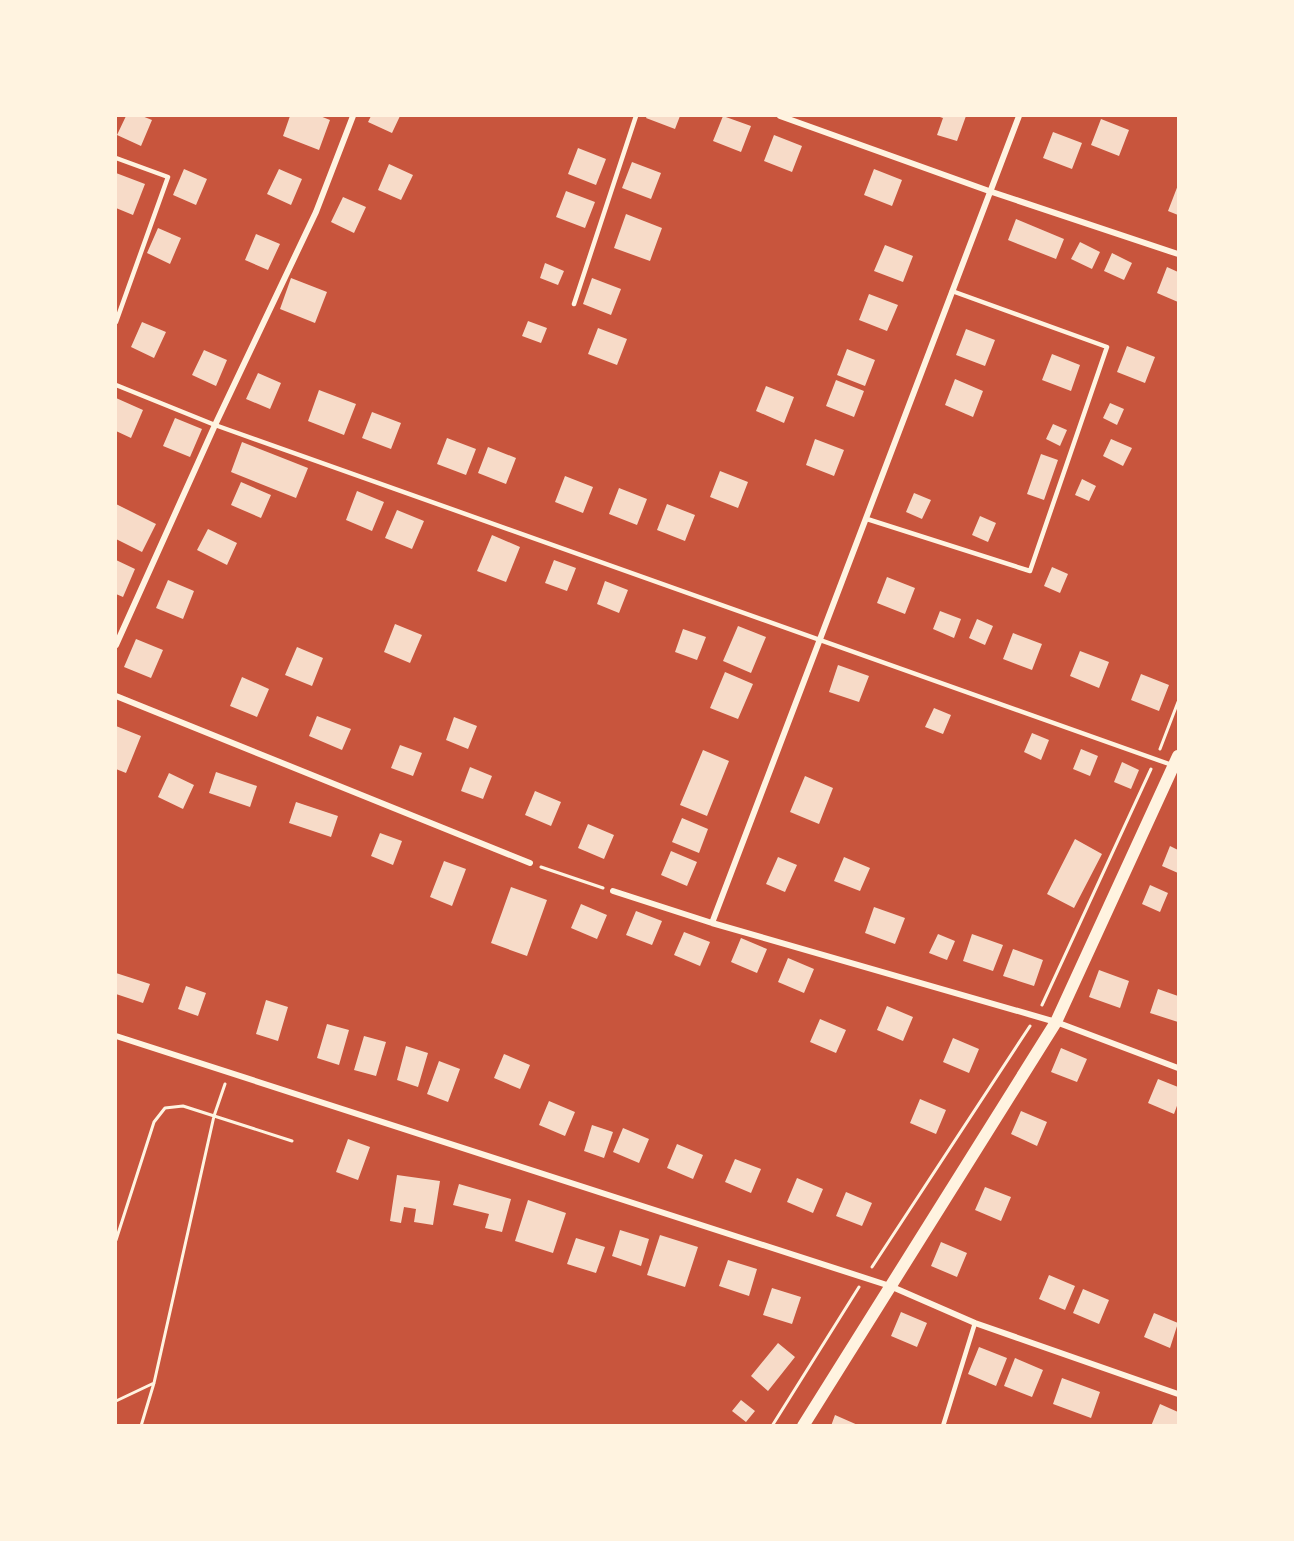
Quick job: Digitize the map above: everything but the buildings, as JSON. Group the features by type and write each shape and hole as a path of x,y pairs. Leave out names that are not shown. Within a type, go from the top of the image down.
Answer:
{"main road":[{"path":"803,1425 1056,1022 1177,763"}],"street":[{"path":"116,645 215,425 316,212 353,116"},
{"path":"780,116 989,191 1179,254"},
{"path":"712,923 821,642 1019,116"},
{"path":"116,696 530,863"},
{"path":"614,891 712,923 1056,1022 1179,1068"},
{"path":"116,1036 890,1286 975,1323 1179,1394"}],"lane":[{"path":"574,304 636,116"},
{"path":"116,158 168,177 116,322"},
{"path":"867,519 1030,571 1107,347 952,291"},
{"path":"116,385 215,425 821,642 1156,759 1177,763"},
{"path":"943,1425 975,1323"}],"path":[{"path":"772,1425 1036,1016 1156,759 1179,702"},
{"path":"530,863 614,891"},
{"path":"141,1425 154,1383 214,1116 228,1073"},
{"path":"116,1240 154,1122 165,1108 183,1106 292,1141"},
{"path":"116,1401 154,1383"}]}
